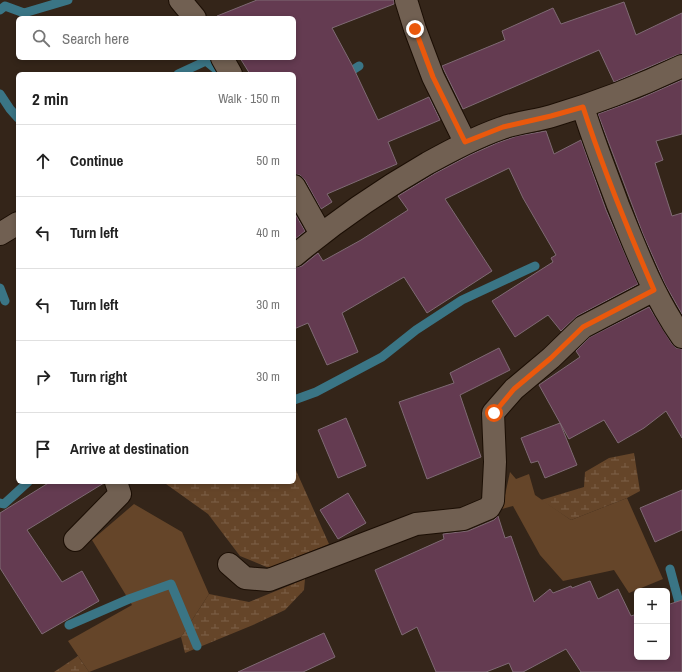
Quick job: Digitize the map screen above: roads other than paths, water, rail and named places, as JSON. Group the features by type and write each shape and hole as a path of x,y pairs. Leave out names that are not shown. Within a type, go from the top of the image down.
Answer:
{"street":[{"path":"180,0 193,16"},
{"path":"406,0 433,77 465,142"},
{"path":"223,60 230,72"},
{"path":"296,254 321,234 394,182 465,142 503,127 583,107 667,74 682,66"},
{"path":"583,107 591,134 654,290 672,323 682,337"},
{"path":"296,190 321,234"},
{"path":"0,234 16,224"},
{"path":"229,564 245,578 269,580 416,524 463,519 489,508 493,501 494,413 514,389 551,358 583,327 654,290"},
{"path":"75,540 120,494 117,484"}],"waterway":[{"path":"0,10 5,6 24,13 68,0"},
{"path":"182,72 206,61 220,72"},
{"path":"345,75 359,66"},
{"path":"0,94 16,116"},
{"path":"296,399 316,392 382,357 416,330 462,300 535,266"},
{"path":"0,288 5,301"},
{"path":"0,503 4,504 26,484"},
{"path":"670,569 682,610"},
{"path":"69,625 129,599 171,584 197,646"}]}
